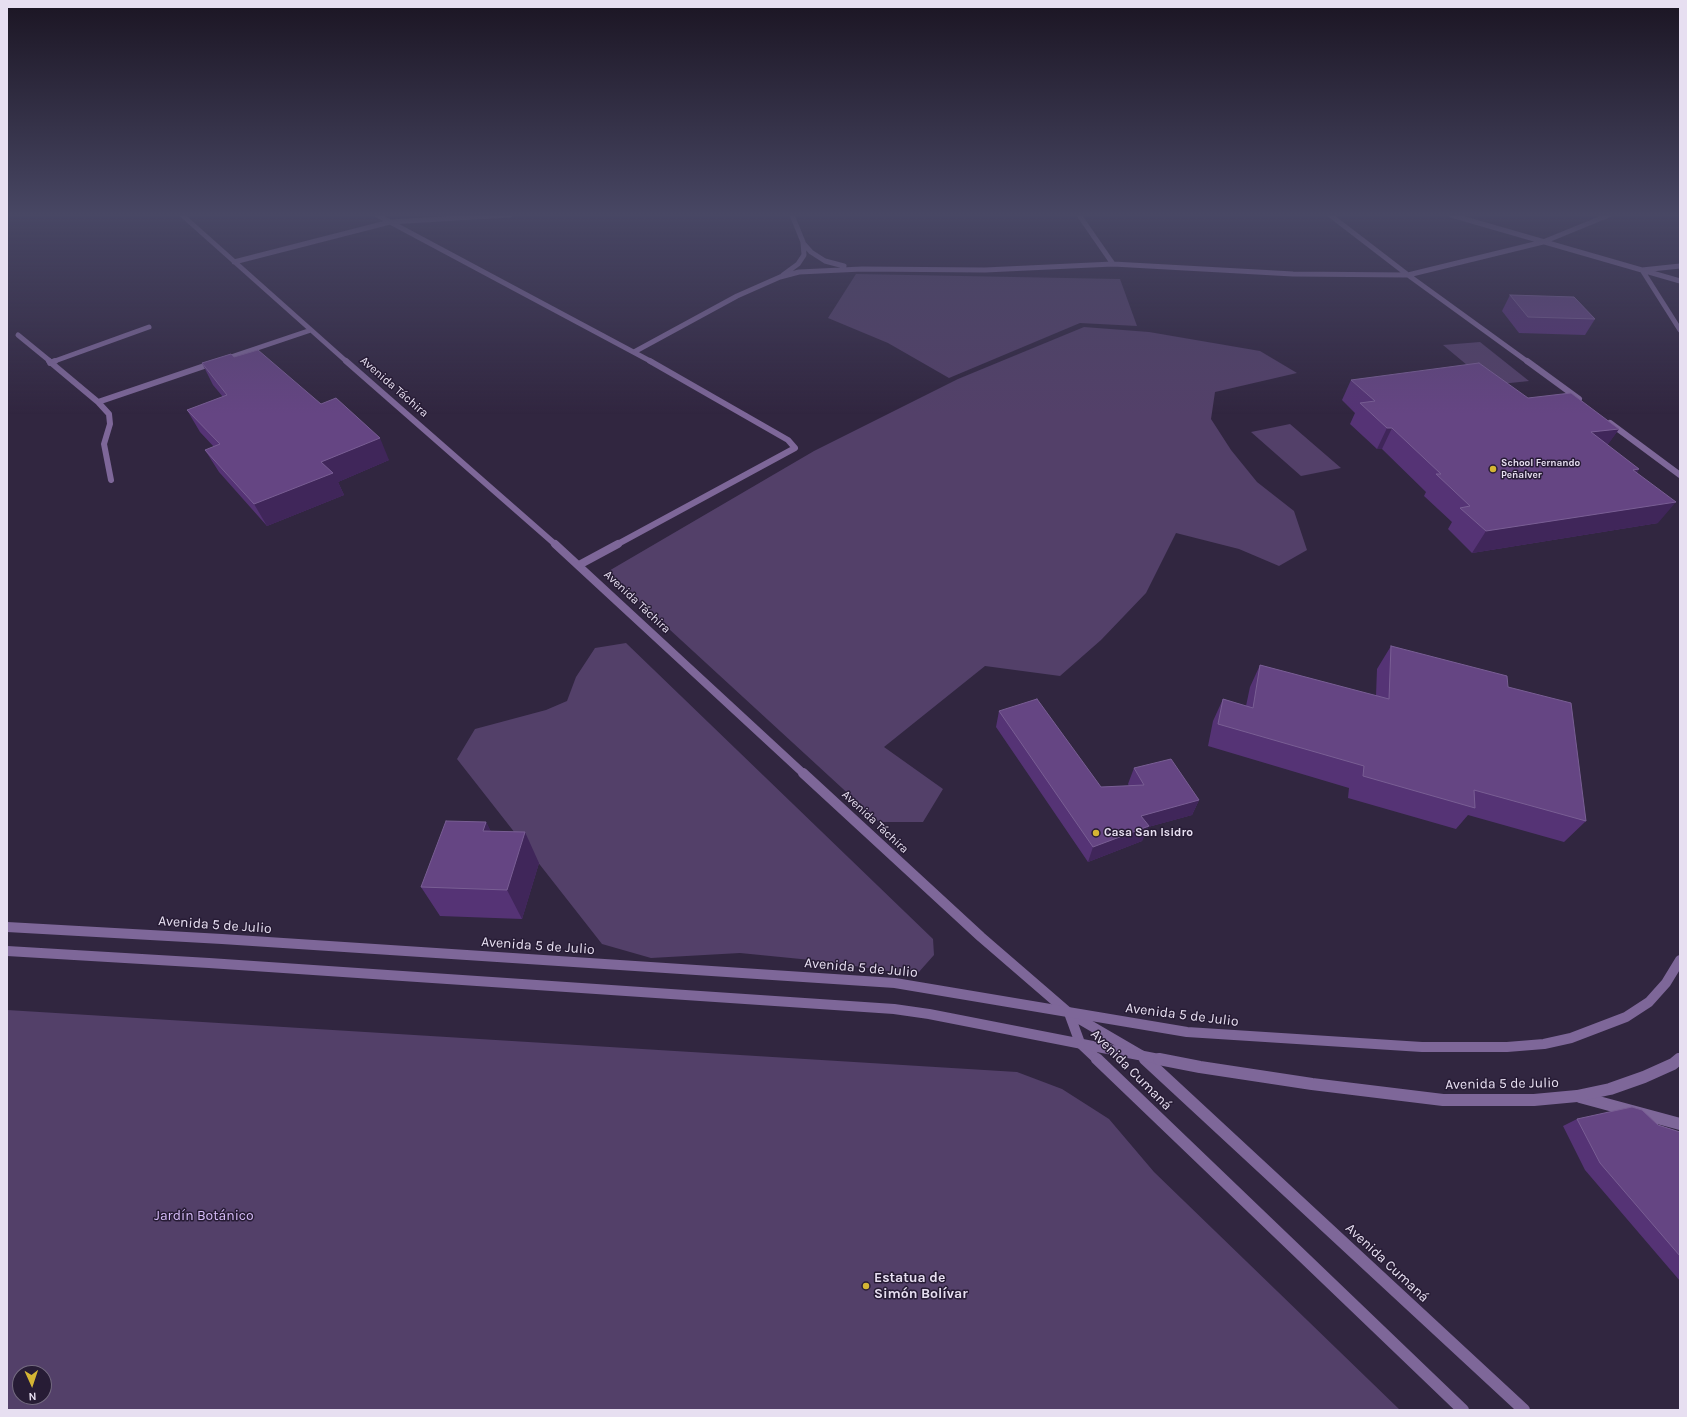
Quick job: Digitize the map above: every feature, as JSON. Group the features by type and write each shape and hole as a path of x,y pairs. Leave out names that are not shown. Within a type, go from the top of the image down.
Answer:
{"street":[{"name":"Avenida Táchira","path":"256,281 579,565 981,937 1069,1013"},
{"path":"501,281 634,352 788,440 795,448 579,565"},
{"path":"634,352 737,296 771,281"},
{"path":"1415,281 1585,404"},
{"path":"1649,281 1680,330"},
{"path":"50,363 149,327"},
{"path":"98,402 311,330"},
{"path":"18,336 98,402 109,414 110,420 104,444 111,480"},
{"path":"1604,418 1680,475"},
{"name":"Avenida 5 de Julio","path":"7,927 215,938 895,983 1187,1032 1422,1047 1506,1047 1544,1044 1571,1038 1626,1017 1649,1002 1666,983 1680,960"},
{"name":"Avenida 5 de Julio","path":"7,951 171,960 894,1009 929,1014 1200,1067 1443,1100 1534,1100 1577,1096 1610,1089 1644,1077 1673,1064 1680,1058"},
{"name":"Avenida Cumaná","path":"1069,1013 1080,1043 1463,1410"},
{"name":"Avenida Cumaná","path":"1069,1013 1140,1055 1524,1410"},
{"path":"1577,1096 1680,1124"}],"green space":[{"path":"851,281 1121,281 1137,326 1080,323 949,378 888,343 828,318"},
{"path":"1084,327 1149,332 1260,351 1297,373 1215,392 1211,419 1231,450 1257,482 1294,511 1307,550 1279,566 1239,549 1176,533 1146,593 1101,640 1060,676 985,666 884,747 943,789 923,822 879,822 607,572 814,451 958,379"},
{"path":"1480,342 1529,381 1491,385 1443,345"},
{"path":"1290,424 1341,468 1301,476 1251,432"},
{"path":"626,643 933,939 934,955 918,973 895,972 821,961 740,953 651,958 602,944 457,759 475,729 546,710 567,701 576,677 595,648"},
{"name":"Jardín Botánico","path":"7,1010 1017,1072 1062,1089 1109,1119 1154,1172 1400,1410 7,1410"}],"building":[{"path":"1510,295 1574,297 1595,319 1528,317"},
{"path":"258,350 321,404 336,398 380,438 321,462 333,473 254,504 205,450 220,444 187,410 227,395 202,363 231,354 234,357"},
{"path":"1479,363 1528,398 1571,393 1619,429 1591,432 1639,469 1633,470 1676,502 1486,531 1460,508 1470,506 1436,474 1441,474 1392,428 1387,428 1360,403 1375,401 1351,380"},
{"path":"1391,646 1507,676 1508,687 1571,703 1586,821 1474,790 1475,808 1363,776 1364,766 1218,724 1223,699 1253,708 1260,665 1389,699"},
{"path":"1037,699 1101,787 1144,785 1134,768 1171,759 1199,800 1141,816 1149,826 1093,847 999,711"},
{"path":"446,821 486,822 483,831 525,832 507,890 421,887"},
{"path":"1632,1107 1642,1110 1658,1125 1680,1132 1680,1256 1600,1163 1577,1119"}],"place":[{"name":"School Fernando Peñalver","path":"1493,469"},
{"name":"Casa San Isidro","path":"1096,833"},
{"name":"Estatua de Simón Bolívar","path":"866,1286"}]}
